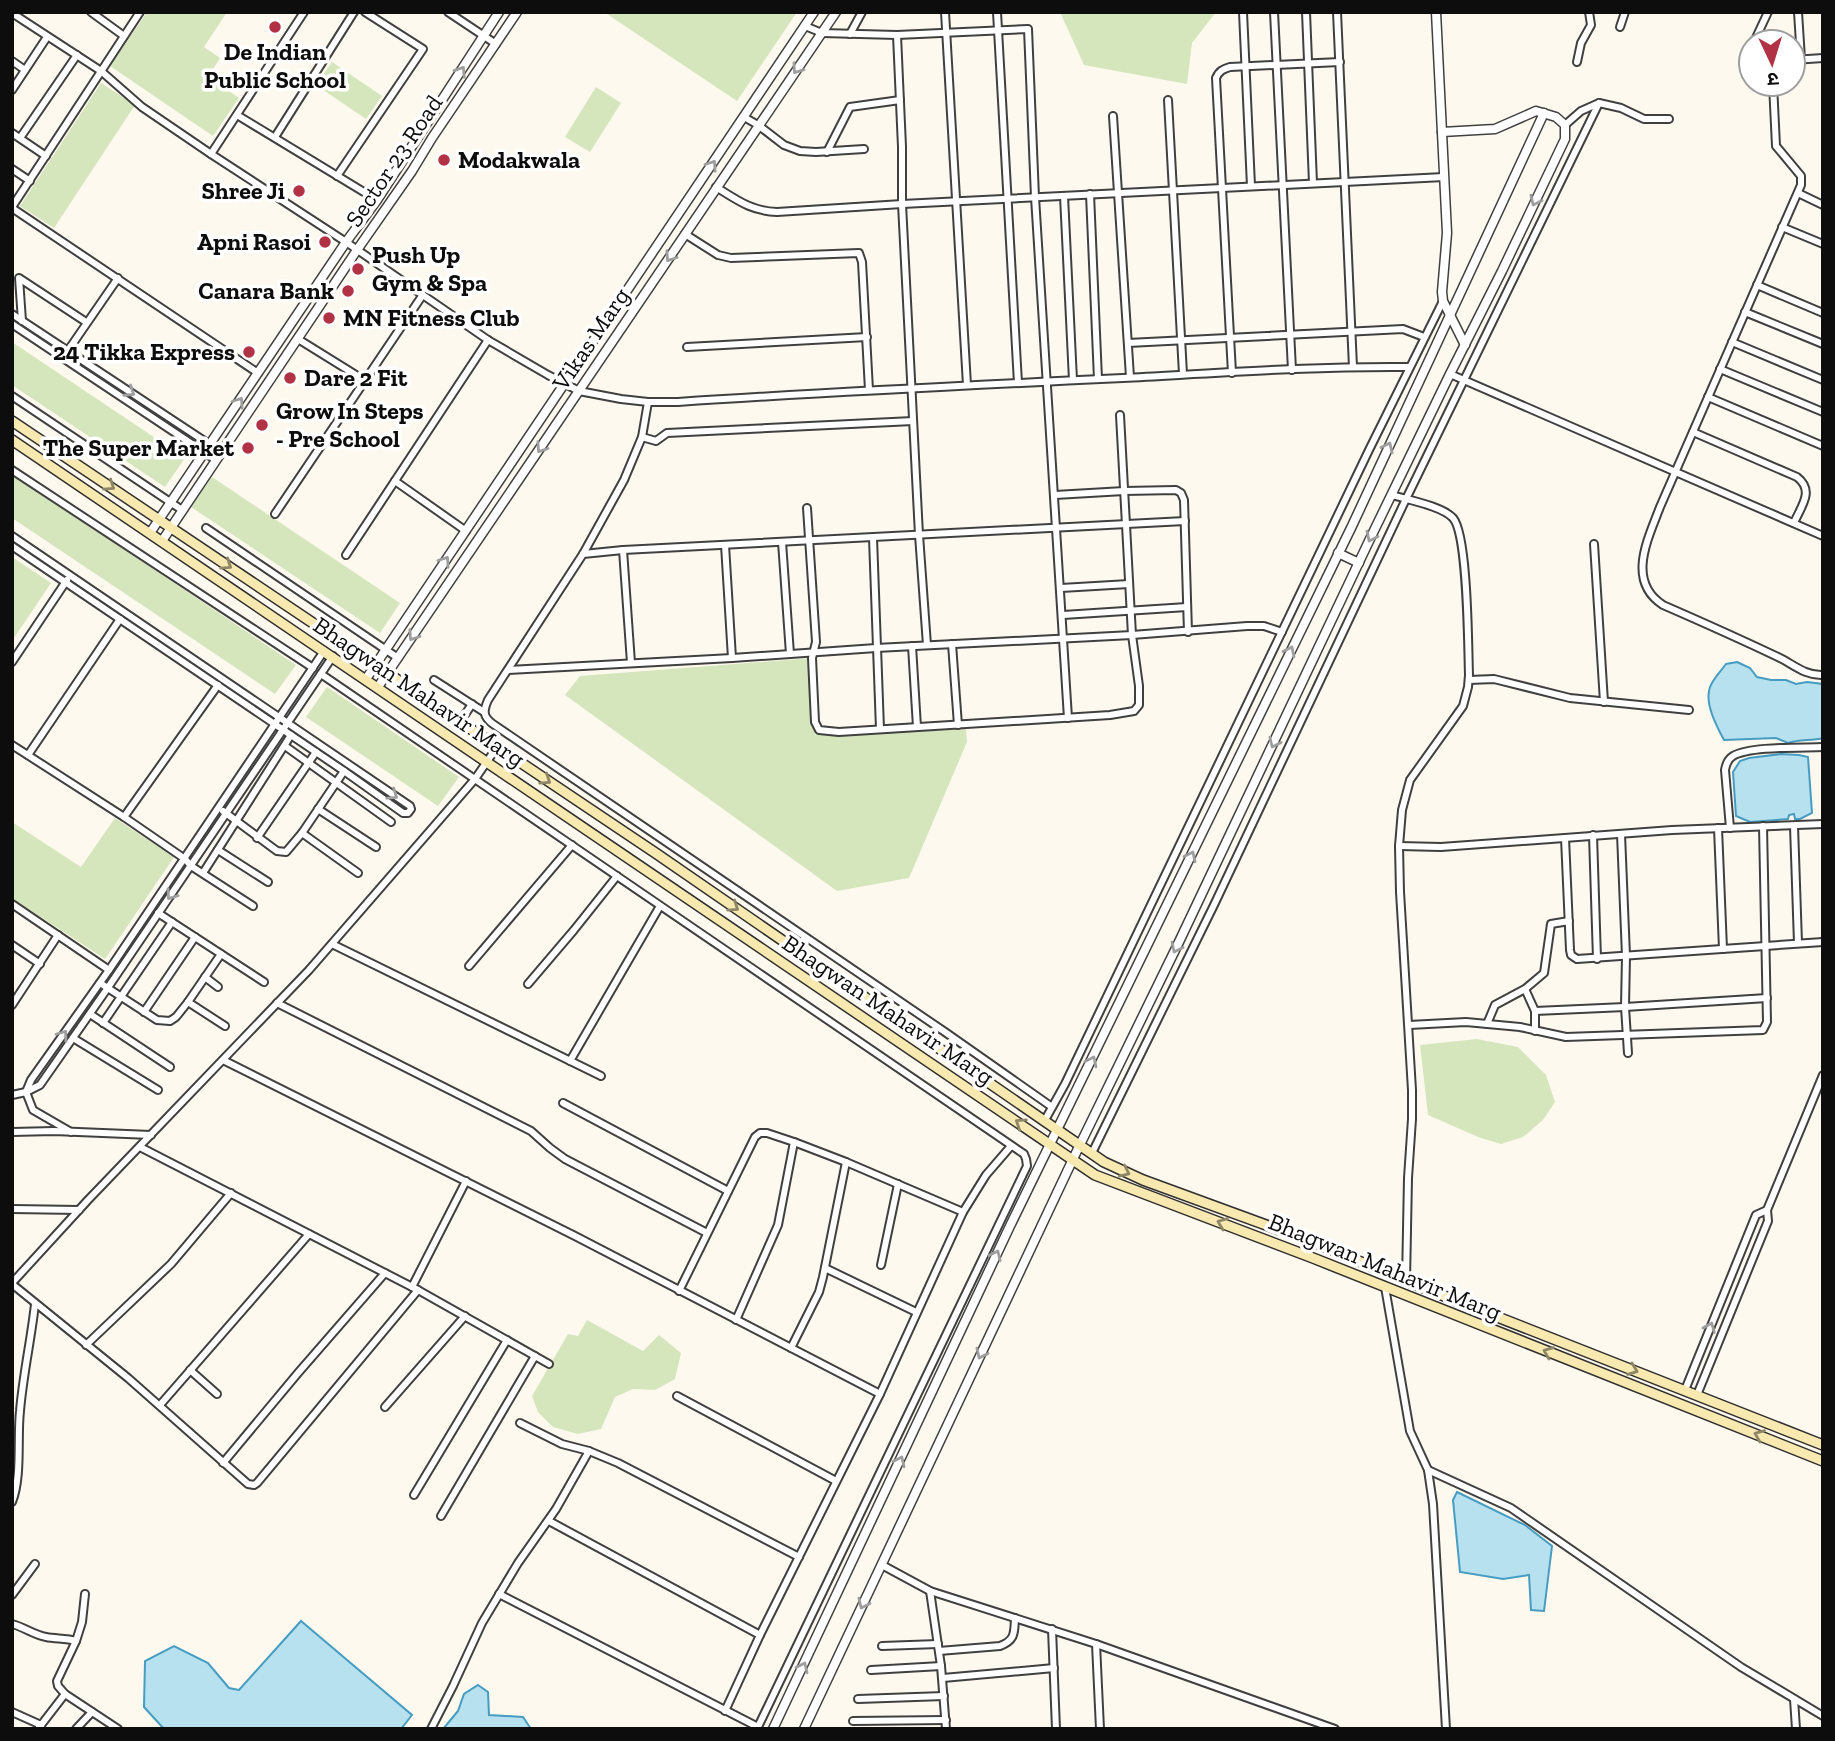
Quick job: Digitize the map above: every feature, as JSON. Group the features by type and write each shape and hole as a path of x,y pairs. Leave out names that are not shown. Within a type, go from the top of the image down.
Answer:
{"main road":[{"path":"12,421 159,520"},
{"name":"Bhagwan Mahavir Marg","path":"12,440 1095,1175 1823,1461"},
{"name":"Bhagwan Mahavir Marg","path":"159,520 1121,1171 1318,1244 1823,1445"}],"street":[{"path":"91,12 124,36"},
{"path":"140,12 12,207 258,373"},
{"path":"211,154 304,12"},
{"path":"275,137 354,12"},
{"path":"337,176 423,48 365,12"},
{"path":"448,12 496,44"},
{"name":"Sector 23 Road","path":"150,533 377,200 499,12"},
{"name":"Sector 23 Road","path":"162,541 517,12"},
{"name":"Vikas Marg","path":"366,679 814,12"},
{"name":"Vikas Marg","path":"378,687 836,12"},
{"path":"850,34 862,12"},
{"path":"945,12 967,385"},
{"path":"997,12 1018,383"},
{"path":"1243,12 1251,186"},
{"path":"1274,12 1292,370"},
{"path":"1306,12 1313,183"},
{"path":"1337,12 1353,367"},
{"path":"1436,12 1447,246 1442,284 1443,301 1465,345"},
{"path":"1577,62 1577,53 1591,25 1589,12"},
{"path":"1620,27 1625,12"},
{"path":"1761,28 1768,12"},
{"path":"12,13 101,71 142,107 346,242 422,296 488,340 579,391 621,399 678,402 1183,374 1409,367"},
{"path":"805,26 822,33 897,35 1028,29 1035,197 1068,718"},
{"path":"897,35 902,204 926,645"},
{"path":"12,90 47,37"},
{"path":"20,138 77,55"},
{"path":"12,61 26,70"},
{"path":"1232,373 1216,78 1223,69 1245,66 1340,62"},
{"path":"1774,98 1776,146 1802,180 1660,507 1643,556 1644,578 1653,597 1664,605 1781,658 1803,671 1823,675"},
{"path":"827,152 849,107 900,100"},
{"path":"1168,100 1183,374"},
{"path":"1092,1153 1599,103"},
{"path":"804,1729 1080,1145 1565,139 1566,125 1581,111 1599,103 1621,108 1644,119 1669,119"},
{"path":"1442,132 1495,129 1536,111 1556,117 1566,125"},
{"path":"237,114 377,200"},
{"path":"773,1729 1010,1226 1338,553 1544,114"},
{"path":"1113,116 1130,377"},
{"path":"744,117 784,145 800,151 864,149"},
{"path":"12,133 46,156"},
{"path":"12,169 30,181"},
{"path":"716,187 743,204 761,211 777,212 1444,177"},
{"path":"1798,193 1823,205"},
{"path":"1090,194 1098,379"},
{"path":"1064,196 1073,380"},
{"path":"1782,227 1823,244"},
{"path":"685,234 718,255 731,258 859,253 862,262 869,390"},
{"path":"22,321 19,278 86,322"},
{"path":"62,358 118,278"},
{"path":"1757,285 1823,313"},
{"path":"275,514 422,296"},
{"path":"1045,1120 1443,301"},
{"path":"1745,312 1823,344"},
{"path":"12,314 219,456"},
{"path":"12,324 207,448"},
{"path":"1128,343 1403,329 1424,337"},
{"path":"687,347 866,337"},
{"path":"298,339 364,380"},
{"path":"346,555 488,340"},
{"path":"1732,342 1823,380"},
{"path":"1720,369 1823,412"},
{"path":"1450,374 1823,536"},
{"path":"12,396 182,510"},
{"path":"1708,397 1823,446"},
{"path":"484,712 488,700 583,554 624,480 642,437 648,402"},
{"path":"807,508 816,642 812,658 819,730 880,730 1110,715 1134,711 1139,705 1140,696 1132,635 1120,415"},
{"path":"642,437 656,441 667,433 913,421"},
{"path":"1693,432 1804,482 1806,496 1794,523"},
{"path":"12,470 313,668"},
{"path":"395,481 466,531"},
{"path":"1055,495 1176,490 1181,494 1184,500 1188,632"},
{"path":"1392,495 1448,514 1456,522 1464,565 1469,680 1463,706 1410,780 1402,810 1399,846 1400,892 1412,1119 1406,1281"},
{"path":"583,554 1185,521"},
{"path":"206,528 398,657"},
{"path":"12,536 120,619 218,685 278,721"},
{"path":"873,538 880,730"},
{"path":"782,542 790,654"},
{"path":"1594,544 1604,702"},
{"path":"725,545 732,658"},
{"path":"12,546 68,579 411,809 408,813 403,813 291,735 285,726"},
{"path":"623,550 631,663"},
{"path":"1338,553 1359,563"},
{"path":"12,662 68,579"},
{"path":"1061,588 1129,584"},
{"path":"1063,615 1187,607"},
{"path":"28,755 120,619"},
{"path":"508,670 1188,632 1256,625 1282,632"},
{"path":"952,644 958,725"},
{"path":"912,646 917,727"},
{"path":"13,1095 40,1085 74,1038 191,866 313,668 329,654"},
{"path":"71,1132 33,1110 26,1092 31,1080 185,859 285,726 321,674 329,654"},
{"path":"321,674 751,966 1024,1154 1026,1158 1027,1166 758,1728 499,1594"},
{"path":"434,680 484,712 493,724 1052,1107"},
{"path":"1469,680 1502,680 1570,698 1689,710"},
{"path":"124,817 218,685"},
{"path":"460,722 472,704"},
{"path":"203,873 291,735"},
{"path":"12,745 124,817 185,859 191,866 253,906"},
{"path":"285,746 391,822"},
{"path":"466,1181 415,1288 342,1383 254,1485 223,1463 160,1405 12,1283 332,944 475,779 497,747"},
{"path":"1730,828 1725,770 1732,757 1761,750 1823,747"},
{"path":"257,838 316,752"},
{"path":"223,811 276,851 286,852 344,771"},
{"path":"318,809 376,846"},
{"path":"1399,846 1441,846 1593,835 1823,824"},
{"path":"1794,826 1798,943"},
{"path":"1409,1025 1466,1022 1520,1027 1566,1037 1763,1030 1767,1025 1763,827"},
{"path":"1717,828 1723,949"},
{"path":"302,833 358,873"},
{"path":"1621,834 1628,1053"},
{"path":"1593,835 1597,959"},
{"path":"1565,838 1571,955 1577,959 1823,942"},
{"path":"469,966 572,845"},
{"path":"218,850 268,882"},
{"path":"528,984 617,876"},
{"path":"12,904 110,970"},
{"path":"570,1061 660,906"},
{"path":"158,913 264,982"},
{"path":"1487,1024 1495,1005 1525,989 1544,973 1551,924 1569,921"},
{"path":"103,1023 172,922"},
{"path":"12,1005 58,935"},
{"path":"144,1012 195,937"},
{"path":"332,944 601,1076"},
{"path":"12,946 40,964"},
{"path":"100,983 157,1020 170,1021 188,1002 221,954"},
{"path":"205,977 218,987"},
{"path":"1525,989 1535,1011 1535,1031"},
{"path":"1535,1011 1767,998"},
{"path":"188,1002 225,1026"},
{"path":"277,1003 531,1130 565,1159 707,1233"},
{"path":"90,1014 170,1067"},
{"path":"74,1038 158,1090"},
{"path":"223,1060 466,1181 880,1394"},
{"path":"1697,1395 1768,1221 1767,1210 1823,1075"},
{"path":"563,1103 728,1191"},
{"path":"12,1132 151,1135"},
{"path":"679,1291 755,1137 760,1133 794,1142 846,1162 963,1212"},
{"path":"736,1320 778,1225 794,1142"},
{"path":"724,1711 880,1394 963,1212 986,1175 1011,1146"},
{"path":"140,1147 415,1288 549,1364"},
{"path":"791,1348 818,1292 846,1162"},
{"path":"881,1265 898,1184"},
{"path":"86,1345 171,1264 231,1193"},
{"path":"12,1209 79,1210"},
{"path":"1685,1390 1756,1215 1767,1210"},
{"path":"160,1405 309,1234"},
{"path":"825,1268 916,1312"},
{"path":"223,1463 385,1273"},
{"path":"1385,1287 1410,1431 1428,1470 1433,1504 1446,1729"},
{"path":"12,1502 17,1489 23,1380 35,1304"},
{"path":"384,1407 465,1316"},
{"path":"414,1495 507,1340"},
{"path":"441,1516 535,1356"},
{"path":"190,1370 217,1394"},
{"path":"677,1396 836,1481"},
{"path":"520,1423 562,1444 589,1451 618,1464 799,1557"},
{"path":"430,1729 499,1594 517,1563 549,1521 589,1451"},
{"path":"1428,1470 1511,1508 1751,1674 1823,1716"},
{"path":"549,1521 760,1635"},
{"path":"12,1595 36,1564"},
{"path":"882,1565 930,1591 1052,1629 1335,1729"},
{"path":"930,1591 943,1678 946,1729"},
{"path":"85,1594 82,1622 57,1681 58,1686 65,1694 118,1729"},
{"path":"882,1646 1000,1646 1013,1636 1015,1618"},
{"path":"12,1624 46,1637 76,1641"},
{"path":"1052,1629 1056,1729"},
{"path":"1096,1644 1100,1729"},
{"path":"871,1670 941,1666"},
{"path":"943,1678 1054,1668"},
{"path":"12,1712 39,1727 65,1694"},
{"path":"858,1699 944,1696"},
{"path":"1794,1699 1796,1729"},
{"path":"76,1729 92,1712"},
{"path":"853,1721 946,1720"}],"green space":[{"path":"147,12 227,12 204,47 220,58 208,77 239,98 213,136 110,66"},
{"path":"604,12 797,12 737,101"},
{"path":"1060,12 1216,12 1192,43 1187,84 1084,65"},
{"path":"332,62 382,96 366,119 316,85"},
{"path":"101,83 135,105 54,228 20,206"},
{"path":"596,87 621,103 590,152 565,137"},
{"path":"12,342 185,458 165,487 12,385"},
{"path":"12,474 296,665 275,694 12,518"},
{"path":"212,477 400,603 380,633 191,507"},
{"path":"12,557 51,583 12,641"},
{"path":"812,658 815,735 966,729 967,742 909,878 837,891 565,695 580,676"},
{"path":"327,687 459,777 438,806 306,717"},
{"path":"115,818 174,857 105,959 12,898 12,822 81,867"},
{"path":"1477,1039 1518,1047 1546,1075 1555,1102 1543,1120 1523,1137 1501,1144 1428,1115 1420,1045"},
{"path":"587,1320 643,1351 659,1335 681,1353 675,1379 655,1390 633,1389 615,1397 601,1429 578,1434 553,1427 538,1412 532,1396 568,1334 578,1336"}],"water":[{"path":"1737,662 1750,668 1757,677 1786,680 1796,684 1823,684 1823,738 1788,743 1776,738 1724,740 1712,715 1710,687 1726,664"},
{"path":"1781,754 1808,757 1812,813 1800,819 1795,819 1794,814 1789,815 1788,819 1750,822 1736,816 1733,772 1740,761"},
{"path":"1457,1492 1525,1525 1552,1546 1544,1611 1531,1610 1529,1575 1503,1579 1460,1572 1453,1500"},
{"path":"301,1621 412,1715 401,1729 164,1729 144,1707 145,1661 174,1646 208,1663 229,1688 239,1690"},
{"path":"478,1685 488,1692 489,1715 523,1717 531,1729 443,1729 458,1711 464,1694"}],"place":[{"name":"De Indian Public School","path":"275,27"},
{"name":"Modakwala","path":"444,160"},
{"name":"Shree Ji","path":"299,191"},
{"name":"Apni Rasoi","path":"325,242"},
{"name":"Push Up Gym & Spa","path":"358,269"},
{"name":"Canara Bank","path":"348,291"},
{"name":"MN Fitness Club","path":"329,318"},
{"name":"24 Tikka Express","path":"249,352"},
{"name":"Dare 2 Fit","path":"290,378"},
{"name":"Grow In Steps - Pre School","path":"262,425"},
{"name":"The Super Market","path":"248,448"}]}
